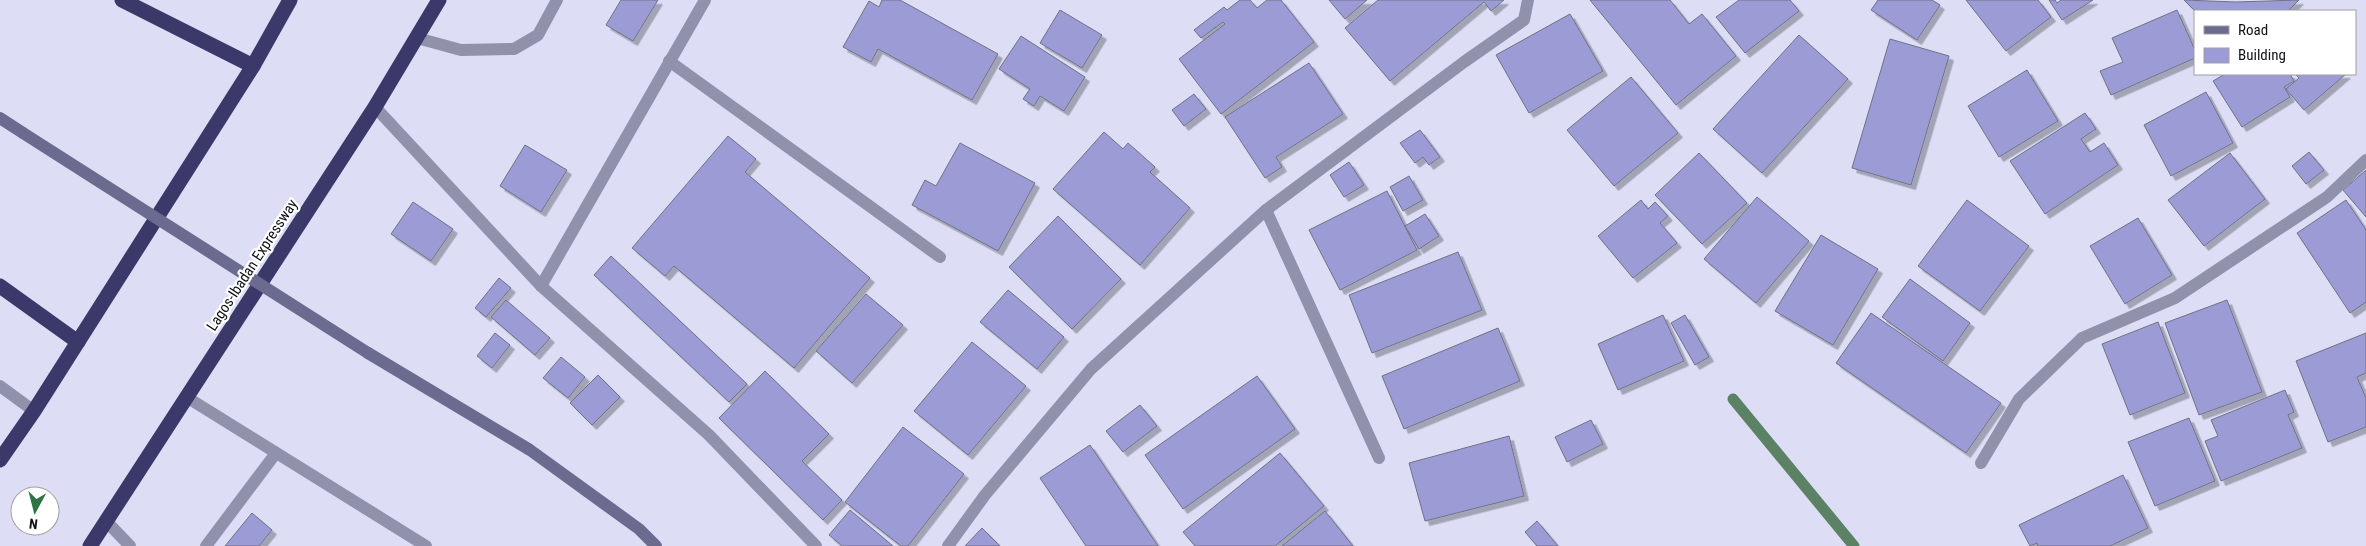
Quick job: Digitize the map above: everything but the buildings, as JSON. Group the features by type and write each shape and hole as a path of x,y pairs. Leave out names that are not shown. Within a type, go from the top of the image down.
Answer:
{"highway":[{"path":"122,0 253,66"},
{"path":"0,460 34,411 253,66 290,0"},
{"name":"Lagos-Ibadan Expressway","path":"90,546 188,398 375,107 439,0"},
{"path":"0,286 78,342"}],"main road":[{"path":"0,118 368,353 530,450 639,529 656,546"}],"street":[{"path":"417,38 461,50 514,49 538,35 557,0"},
{"path":"541,286 705,0"},
{"path":"948,546 985,495 1091,369 1266,210 1456,68 1524,20 1528,0"},
{"path":"669,61 940,258"},
{"path":"375,107 541,286 709,435 816,546"},
{"path":"1981,463 2019,399 2082,338 2175,298 2327,197 2366,160"},
{"path":"1266,210 1379,458"},
{"path":"0,386 34,411"},
{"path":"188,398 426,546"},
{"path":"206,546 276,453"},
{"path":"107,522 130,546"}],"waterway":[{"path":"1733,399 1854,546"}]}
